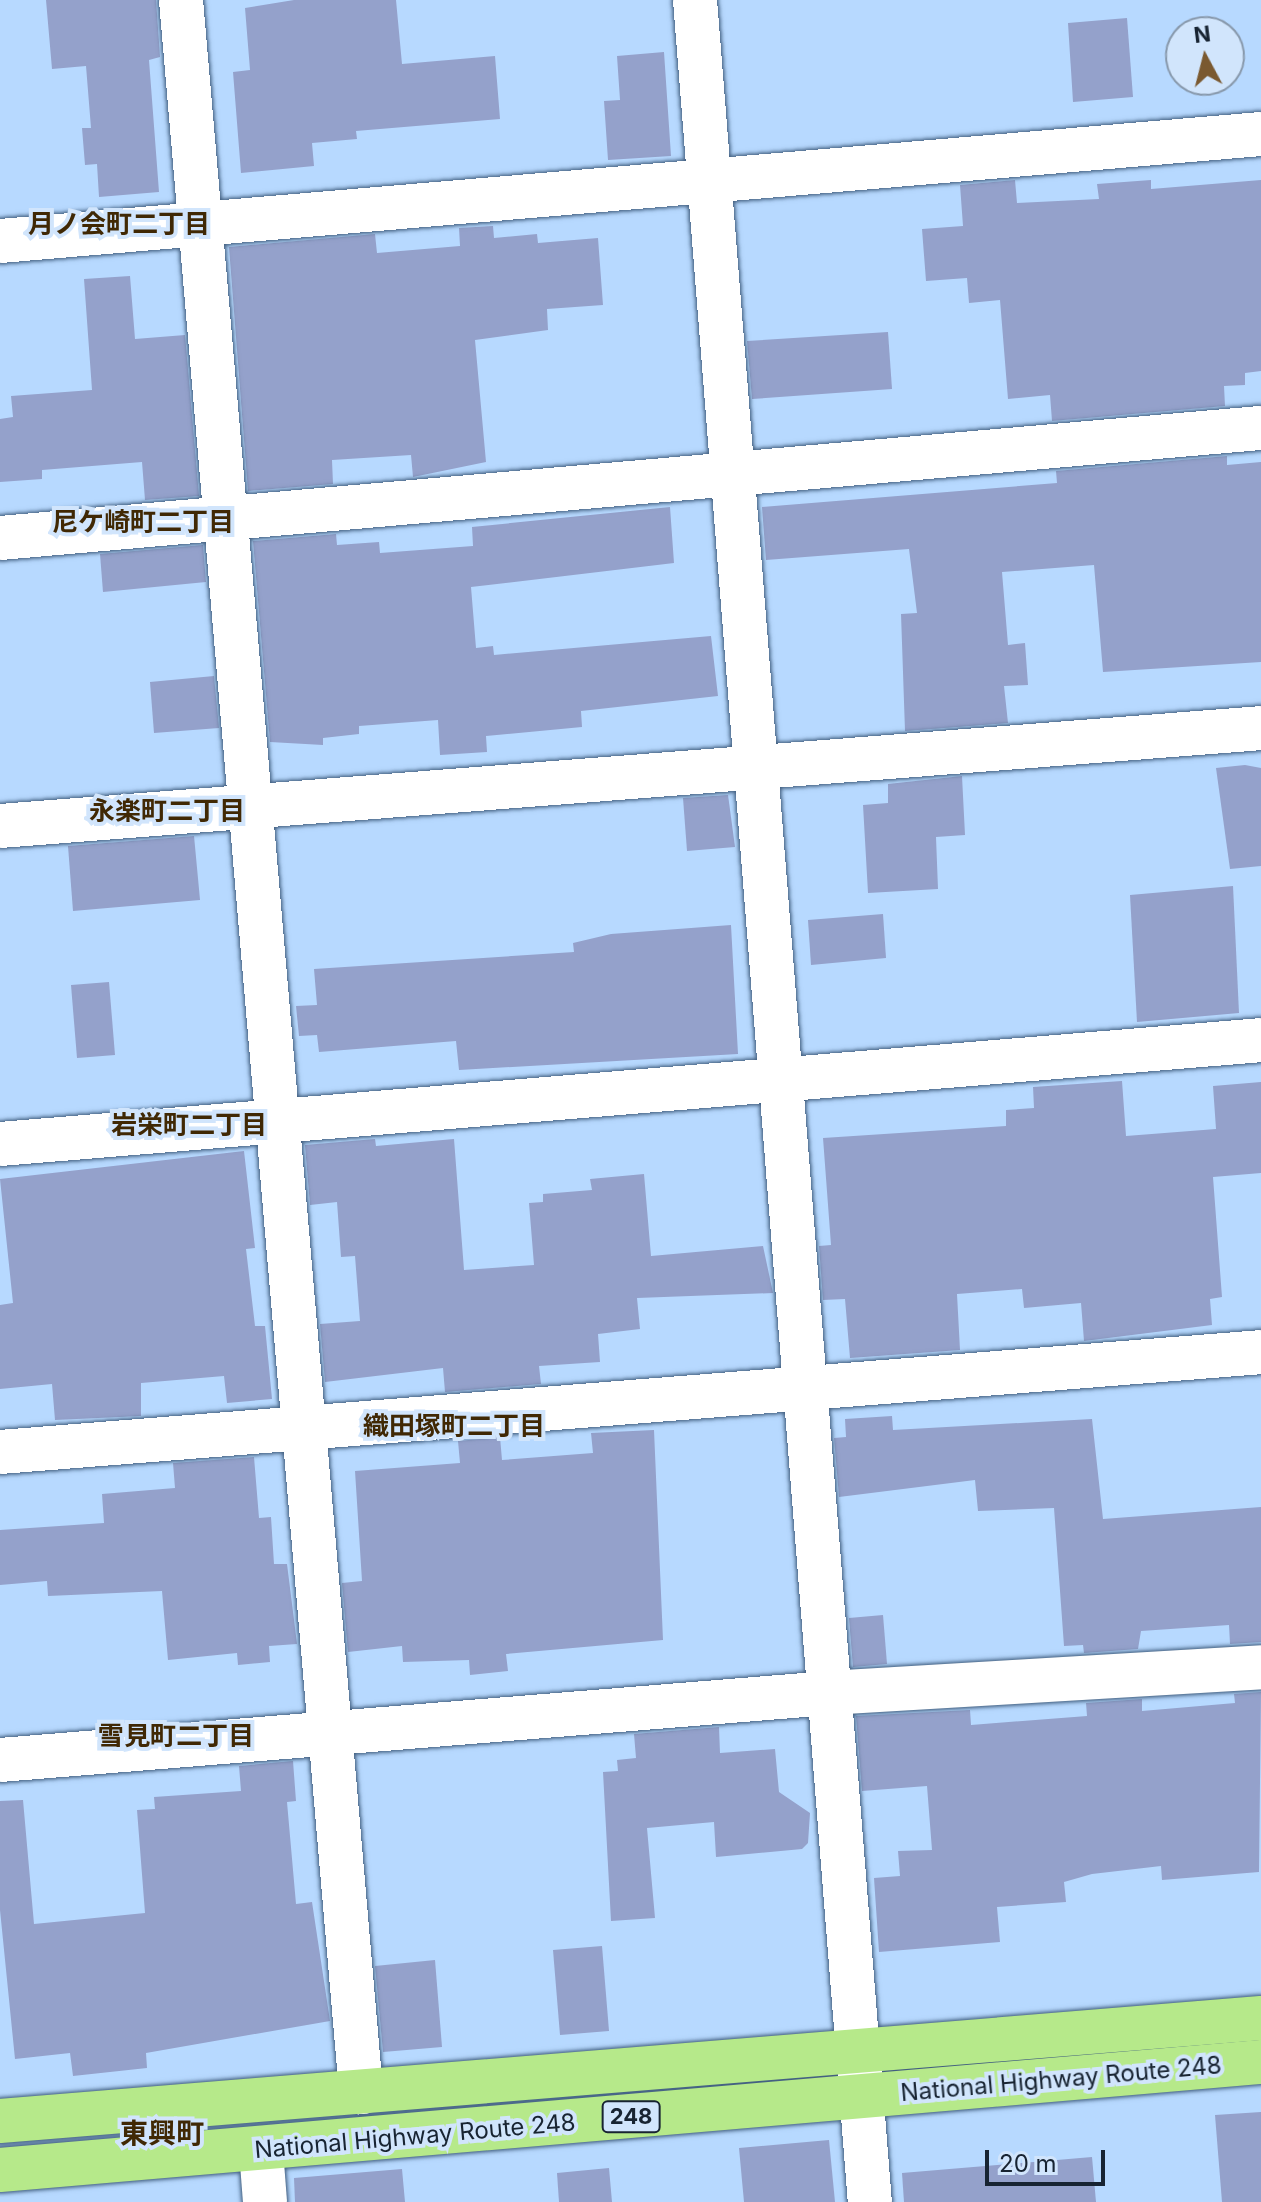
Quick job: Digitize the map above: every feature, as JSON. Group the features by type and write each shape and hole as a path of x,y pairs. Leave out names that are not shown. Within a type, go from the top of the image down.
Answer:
{"highway":[{"name":"National Highway Route 248","path":"0,2121 857,2048 1261,2018"},
{"name":"National Highway Route 248","path":"0,2170 1261,2062"}],"street":[{"path":"181,0 361,2092"},
{"path":"695,0 870,2202"},
{"path":"0,241 1261,134"},
{"path":"0,538 1261,428"},
{"path":"0,826 1261,728"},
{"path":"0,1144 1261,1040"},
{"path":"0,1452 1261,1352"},
{"path":"0,1760 829,1693 1261,1667"},
{"path":"261,2150 265,2202"}],"building":[{"path":"46,0 156,0 160,57 149,60 159,192 99,197 97,164 85,165 82,128 91,128 86,66 52,69"},
{"path":"294,0 396,0 402,64 495,56 500,119 356,131 357,139 312,143 314,166 241,173 233,72 250,70 245,8"},
{"path":"1127,18 1133,97 1073,102 1068,23"},
{"path":"664,52 671,156 608,160 604,101 620,100 617,56"},
{"path":"1015,180 1017,203 1099,199 1097,184 1151,180 1151,189 1261,180 1261,371 1245,373 1245,385 1224,386 1225,406 1052,421 1050,395 1008,399 1000,300 969,303 967,278 926,281 922,229 963,226 960,185"},
{"path":"493,226 494,238 537,234 538,243 598,238 603,305 547,309 548,330 475,340 486,462 413,477 411,455 332,460 333,484 248,491 229,247 375,234 377,253 460,246 459,228"},
{"path":"130,276 135,339 185,335 199,496 145,500 142,462 42,470 42,479 0,482 0,419 13,417 11,396 92,390 84,279"},
{"path":"888,332 892,389 752,399 747,341"},
{"path":"1227,456 1227,465 1261,462 1261,662 1103,672 1094,565 1002,572 1008,645 1025,643 1028,685 1004,686 1008,723 905,731 901,614 917,613 909,549 766,560 762,507 1057,483 1056,471"},
{"path":"670,507 674,563 471,587 476,648 493,646 494,655 711,636 718,696 581,711 582,727 486,736 487,752 440,755 438,720 359,726 359,734 323,738 323,745 270,742 253,541 336,534 337,545 379,542 380,553 473,546 472,527"},
{"path":"203,545 206,582 103,592 100,554"},
{"path":"214,676 219,728 154,733 150,682"},
{"path":"1245,765 1261,768 1261,866 1230,869 1216,768"},
{"path":"962,776 965,835 936,837 938,889 868,893 863,805 888,803 888,784"},
{"path":"728,795 735,847 687,851 683,798"},
{"path":"194,836 200,900 73,911 68,846"},
{"path":"1233,886 1239,1013 1137,1022 1130,895"},
{"path":"883,914 886,958 811,965 808,920"},
{"path":"731,925 738,1054 459,1070 456,1041 319,1052 317,1035 299,1036 296,1006 317,1005 314,969 574,952 573,943 611,934"},
{"path":"109,982 115,1055 77,1058 71,985"},
{"path":"1122,1081 1126,1136 1216,1129 1213,1086 1261,1082 1261,1173 1213,1177 1222,1297 1210,1299 1212,1325 1084,1341 1081,1303 1024,1308 1022,1289 957,1294 960,1350 850,1358 845,1299 823,1300 819,1246 831,1245 823,1138 1006,1126 1006,1110 1034,1108 1033,1087"},
{"path":"375,1139 376,1146 454,1139 464,1270 534,1265 529,1203 543,1202 543,1194 592,1190 590,1179 644,1174 651,1256 763,1246 773,1293 637,1298 640,1329 598,1334 600,1362 539,1366 541,1384 445,1392 443,1368 325,1382 320,1324 360,1321 355,1256 341,1257 337,1202 310,1205 305,1145"},
{"path":"244,1151 255,1248 246,1249 255,1326 265,1326 272,1399 227,1403 224,1376 141,1383 141,1416 55,1420 52,1384 0,1389 0,1305 13,1303 0,1179"},
{"path":"892,1416 893,1430 1092,1419 1103,1519 1261,1507 1261,1642 1230,1644 1229,1625 1141,1631 1138,1649 1084,1653 1083,1645 1064,1646 1054,1508 978,1511 975,1480 839,1497 834,1438 846,1437 845,1419"},
{"path":"654,1430 663,1640 506,1654 508,1671 470,1675 469,1660 403,1662 402,1646 348,1652 342,1583 362,1581 355,1471 460,1463 458,1441 500,1437 502,1460 593,1453 591,1433"},
{"path":"254,1457 259,1518 271,1517 274,1564 287,1564 297,1644 269,1646 270,1662 238,1665 237,1653 168,1660 162,1591 48,1596 47,1581 0,1585 0,1530 104,1523 102,1494 175,1488 173,1463"},
{"path":"883,1615 887,1664 853,1667 849,1618"},
{"path":"1261,1692 1259,1872 1162,1880 1161,1866 1092,1874 1064,1882 1066,1902 997,1907 1000,1942 879,1952 874,1878 900,1876 898,1851 932,1850 927,1786 862,1791 856,1716 970,1710 971,1725 1087,1716 1086,1703 1142,1699 1142,1711 1235,1703 1234,1694"},
{"path":"719,1727 720,1753 775,1749 779,1792 810,1813 808,1843 802,1849 716,1857 714,1822 647,1828 655,1918 611,1921 603,1772 618,1771 617,1760 636,1758 634,1734"},
{"path":"293,1761 296,1801 287,1802 296,1904 312,1902 330,2021 146,2053 147,2068 73,2076 70,2053 15,2059 0,1910 0,1801 23,1800 34,1924 145,1913 137,1810 155,1809 154,1797 241,1791 239,1766"},
{"path":"602,1946 609,2031 560,2035 553,1950"},
{"path":"435,1960 442,2047 383,2052 375,1966"},
{"path":"1261,2112 1261,2202 1222,2202 1215,2115"},
{"path":"829,2140 835,2202 744,2202 739,2148"},
{"path":"1092,2157 1096,2202 904,2202 902,2173"},
{"path":"609,2168 612,2202 559,2202 557,2173"},
{"path":"402,2169 405,2202 295,2202 294,2178"}],"district":[{"name":"月ノ会町二丁目","path":"119,224"},
{"name":"尼ケ崎町二丁目","path":"143,522"},
{"name":"永楽町二丁目","path":"167,811"},
{"name":"岩栄町二丁目","path":"189,1125"},
{"name":"織田塚町二丁目","path":"454,1426"},
{"name":"雪見町二丁目","path":"176,1736"},
{"name":"東興町","path":"162,2133"}]}
